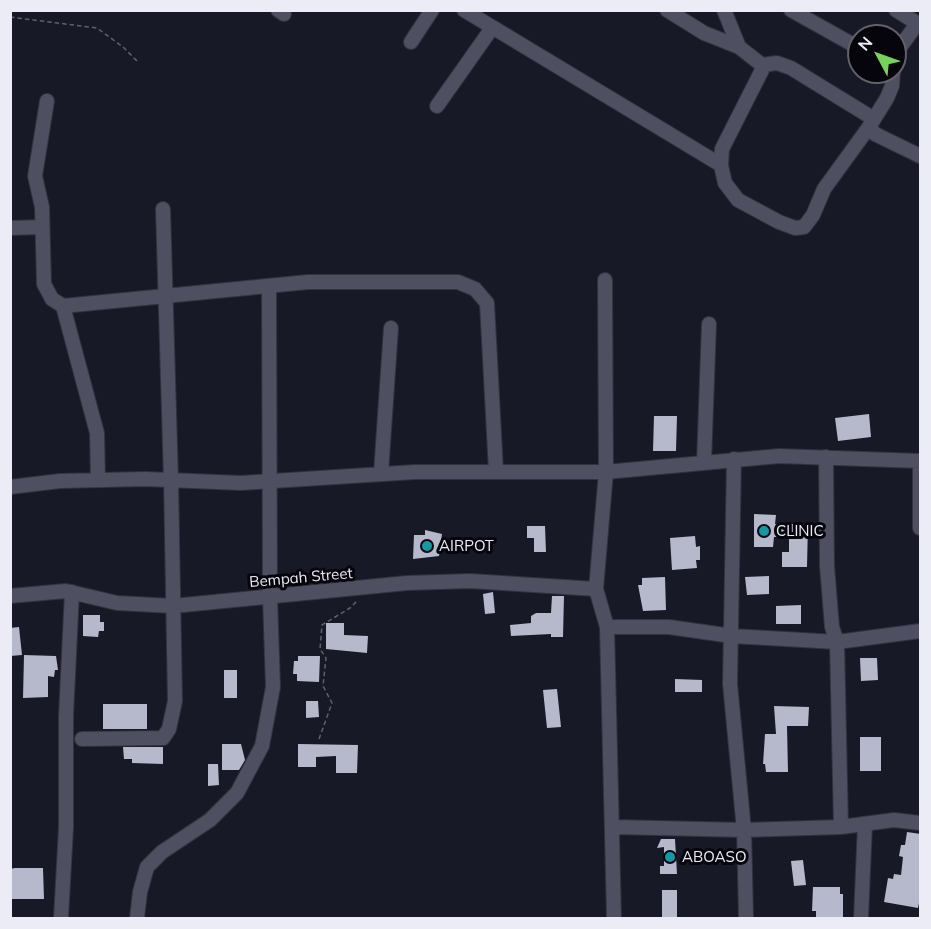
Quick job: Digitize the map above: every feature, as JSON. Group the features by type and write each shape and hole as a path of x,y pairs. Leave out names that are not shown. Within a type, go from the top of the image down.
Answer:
{"street":[{"path":"411,42 432,10"},
{"path":"464,10 721,165"},
{"path":"667,10 704,33 739,47 762,65 777,63 791,68 872,123 875,134 921,156"},
{"path":"724,10 739,47"},
{"path":"791,10 847,41"},
{"path":"896,10 919,24 907,39"},
{"path":"437,106 492,28"},
{"path":"762,65 762,70 725,141 721,165 725,183 738,200 795,228 804,227 813,215 824,189 872,123 892,84"},
{"path":"47,101 35,176 42,207 44,284 52,299 63,306 165,298 308,282 458,282 476,289 488,303 496,471"},
{"path":"82,739 163,738 169,729 175,701 163,209"},
{"path":"10,228 41,226"},
{"path":"604,280 606,472 596,589 607,627 614,827 614,918"},
{"path":"137,918 140,892 147,867 162,852 210,820 237,793 262,746 273,687 270,597 272,480 269,286"},
{"path":"63,306 97,433 98,480"},
{"path":"704,462 709,324"},
{"path":"381,473 391,328"},
{"path":"10,487 60,481 98,480 241,483 381,473 606,472 779,456 826,458 921,463 921,528"},
{"path":"826,458 827,566 832,627 837,642 841,827"},
{"path":"734,459 730,684 744,830 746,918"},
{"name":"Bempah Street","path":"10,596 72,592 117,603 173,606 377,587 470,581 596,589"},
{"path":"62,918 66,828 66,716 72,592"},
{"path":"607,627 669,627 732,636 837,642 921,631"},
{"path":"614,827 744,830 841,827 894,820 921,823"},
{"path":"861,918 865,824"}],"path":[{"path":"10,16 97,28 123,47 138,62"},
{"path":"319,739 332,703 323,686 326,658 320,649 322,625 350,608 362,596 377,587"}],"building":[{"path":"869,414 871,437 838,441 835,418"},
{"path":"654,416 677,416 676,451 653,451"},
{"path":"754,514 776,515 775,524 808,524 807,567 782,567 782,552 789,552 789,537 774,537 773,547 754,547"},
{"path":"527,526 545,526 546,552 534,552 534,538 527,538"},
{"name":"AIRPOT","path":"425,530 442,534 439,556 413,559 414,535 425,535"},
{"path":"695,536 696,547 700,546 700,560 696,560 697,568 672,570 670,538"},
{"path":"769,576 769,594 747,595 745,577"},
{"path":"665,577 666,610 643,611 638,585 642,585 642,578"},
{"path":"493,592 495,613 485,614 483,594"},
{"path":"552,596 564,596 563,637 551,637 551,634 511,636 510,625 531,623 531,616 536,613 551,613"},
{"path":"801,605 801,624 776,624 776,606"},
{"path":"83,615 100,615 100,622 104,622 104,631 99,631 98,637 83,636"},
{"path":"326,623 344,623 344,635 368,636 367,653 326,649"},
{"path":"19,627 22,655 10,656 10,628"},
{"path":"24,655 56,656 58,670 55,670 54,677 48,676 48,697 23,698"},
{"path":"298,656 320,656 319,682 297,681 297,674 293,674 294,661 298,661"},
{"path":"860,658 877,658 878,680 861,681"},
{"path":"224,670 237,670 237,698 224,698"},
{"path":"675,679 702,680 702,692 675,692"},
{"path":"557,689 561,727 547,728 543,690"},
{"path":"306,701 318,701 319,717 306,718"},
{"path":"103,704 147,704 147,729 103,729"},
{"path":"774,706 809,707 808,726 787,726 788,772 766,772 765,764 763,764 765,734 776,734"},
{"path":"860,737 881,737 881,771 860,771"},
{"path":"222,744 241,744 245,760 239,770 222,770"},
{"path":"298,744 358,745 357,773 336,773 336,756 316,757 316,767 298,767"},
{"path":"123,747 163,747 163,764 132,763 132,759 124,759"},
{"path":"208,764 218,764 219,785 208,786"},
{"path":"907,832 921,834 921,893 918,908 884,902 888,878 893,879 894,874 901,875 903,857 899,856 901,845 905,845"},
{"name":"ABOASO","path":"661,839 675,839 677,874 660,874 660,866 664,866 664,847 657,848"},
{"path":"803,860 806,885 794,886 791,861"},
{"path":"43,868 44,899 10,899 10,869"},
{"path":"813,887 840,887 840,894 843,894 843,917 816,918 816,911 812,911"},
{"path":"662,890 677,890 677,918 662,918"}],"place":[{"name":"CLINIC","path":"764,531"},
{"name":"AIRPOT","path":"427,546"},
{"name":"ABOASO","path":"670,857"}]}
